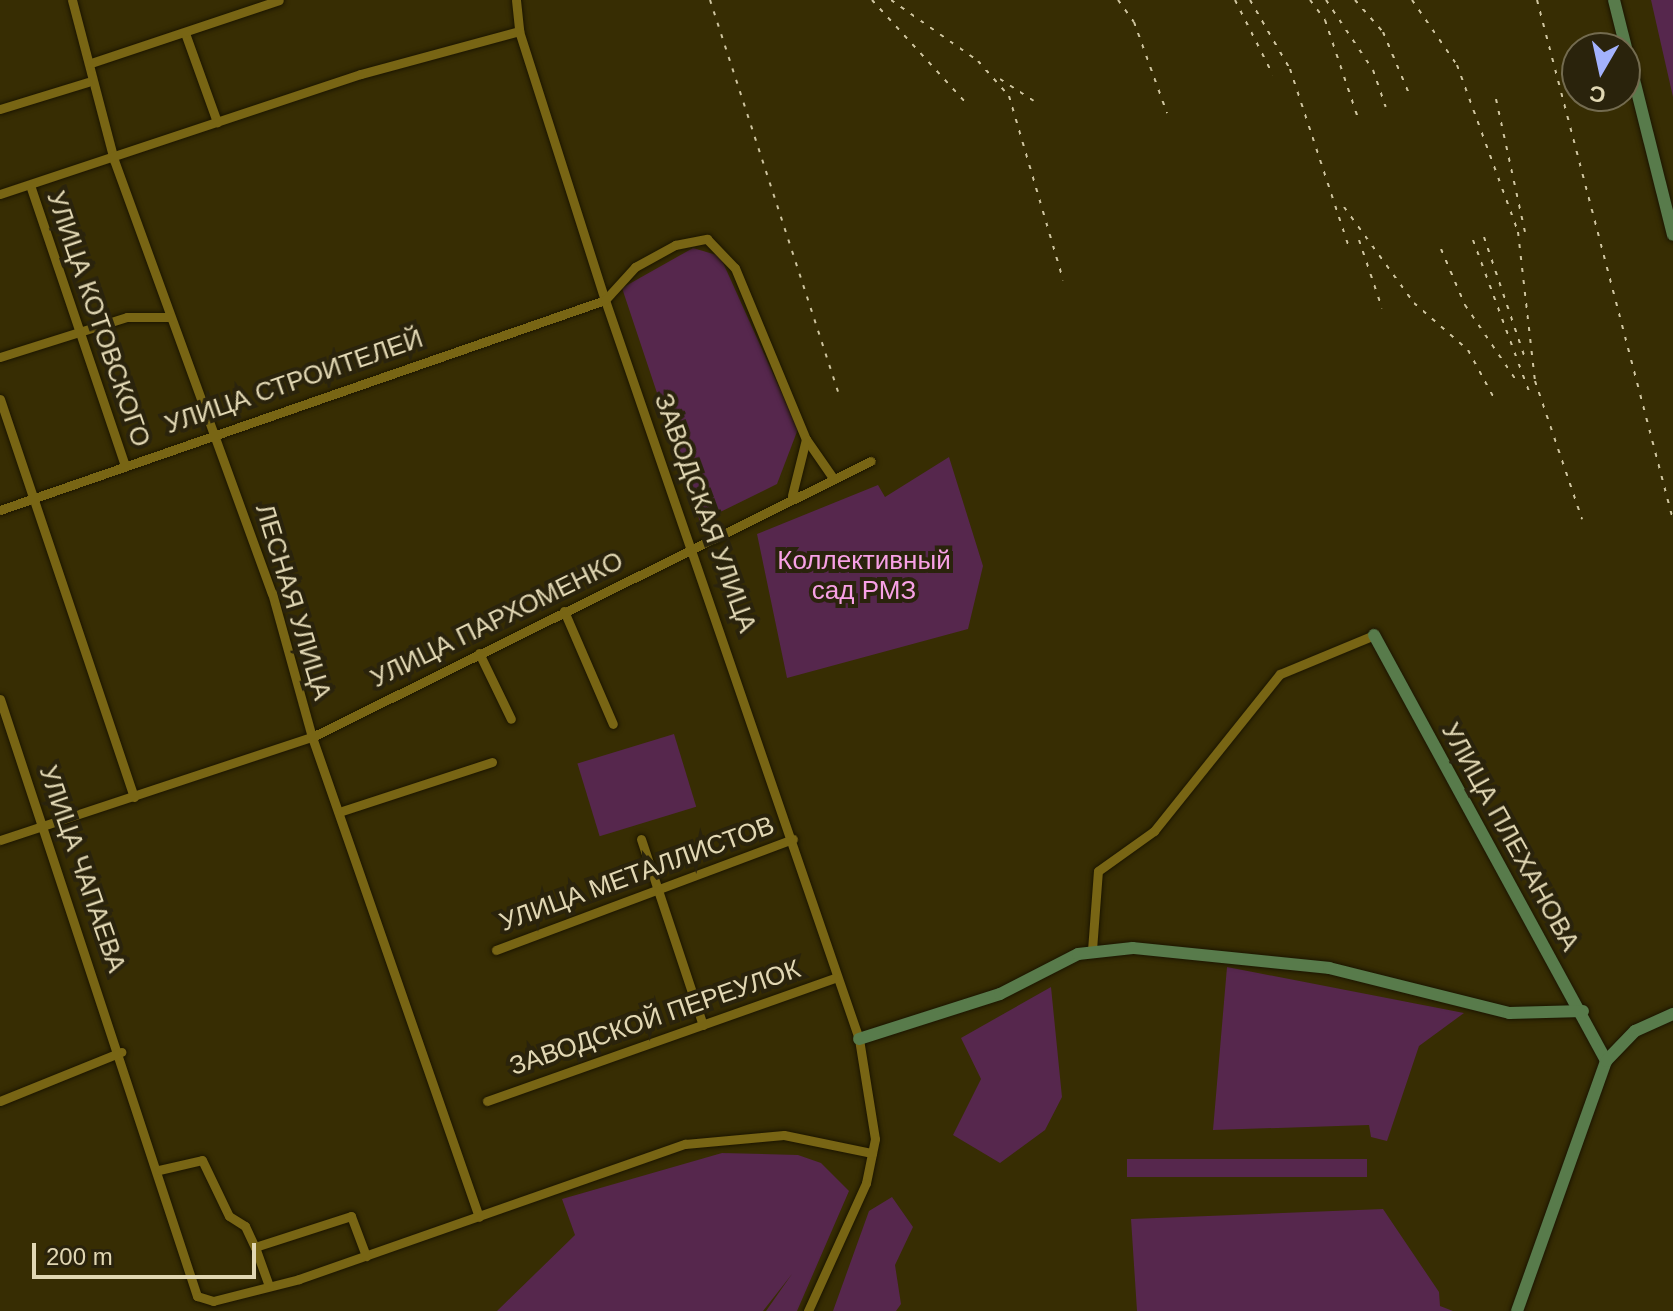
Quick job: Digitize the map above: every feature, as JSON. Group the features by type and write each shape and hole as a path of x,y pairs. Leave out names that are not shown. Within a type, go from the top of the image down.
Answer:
{"street":[{"name":"ЛЕСНАЯ УЛИЦА","path":"72,0 91,63 88,82 114,160 272,593 312,737 479,1217"},
{"path":"91,63 279,0"},
{"name":"ЗАВОДСКАЯ УЛИЦА","path":"516,0 519,31 605,300 695,547 859,1039 872,1153"},
{"path":"1614,0 1673,235"},
{"path":"0,194 114,160 217,122 519,31"},
{"path":"185,33 217,122"},
{"path":"0,109 88,82"},
{"name":"УЛИЦА КОТОВСКОГО","path":"30,185 125,466"},
{"path":"605,300 635,267 675,245 707,239 735,268 806,439 833,478"},
{"name":"УЛИЦА СТРОИТЕЛЕЙ","path":"0,510 213,431 605,300"},
{"path":"0,357 127,317 170,317"},
{"path":"0,399 134,797"},
{"path":"792,495 806,439"},
{"name":"УЛИЦА ПАРХОМЕНКО","path":"0,840 312,737 695,547 792,495 871,461"},
{"path":"564,611 613,724"},
{"path":"1092,950 1098,871 1154,831 1280,674 1374,635"},
{"name":"УЛИЦА ПЛЕХАНОВА","path":"1374,635 1583,1011 1606,1061"},
{"path":"479,653 511,719"},
{"name":"УЛИЦА ЧАПАЕВА","path":"0,699 121,1052 197,1296 213,1301 269,1286"},
{"path":"339,812 492,762"},
{"path":"641,839 703,1025"},
{"name":"УЛИЦА МЕТАЛЛИСТОВ","path":"496,950 657,893 793,839"},
{"path":"859,1039 972,1005 1092,950 1243,956 1329,968 1484,1009 1540,1016 1583,1011"},
{"name":"ЗАВОДСКОЙ ПЕРЕУЛОК","path":"487,1101 837,977"},
{"path":"1517,1311 1606,1061 1635,1031 1673,1014"},
{"path":"0,1101 121,1052"},
{"path":"159,1170 202,1160 229,1216 245,1226 269,1286 366,1256 685,1144 784,1135 872,1153 866,1183 808,1311"},
{"path":"255,1247 351,1216 366,1256"}],"green space":[{"path":"1651,0 1673,0 1673,97"},
{"path":"693,248 720,256 798,429 777,484 700,522 622,288"},
{"name":"Коллективный сад РМЗ","path":"949,457 983,566 968,629 787,678 757,534 878,485 885,497"},
{"path":"674,734 696,807 600,836 577,764"},
{"path":"1227,967 1464,1013 1419,1046 1387,1141 1371,1137 1369,1125 1213,1130"},
{"path":"1051,987 1062,1097 1045,1130 1000,1163 953,1135 981,1079 961,1038"},
{"path":"722,1153 798,1155 821,1163 849,1191 797,1311 766,1311 792,1274 763,1311 497,1311 575,1235 562,1199"},
{"path":"1127,1159 1367,1159 1367,1177 1127,1177"},
{"path":"892,1197 913,1227 895,1265 901,1304 896,1311 833,1311 869,1211"},
{"path":"1383,1209 1439,1292 1440,1306 1453,1311 1137,1311 1131,1219"}],"railway":[{"path":"710,0 839,394"},
{"path":"872,0 968,105"},
{"path":"891,0 978,61 1009,96 1063,280"},
{"path":"1118,0 1134,22 1167,113"},
{"path":"1235,0 1273,75"},
{"path":"1250,0 1290,69 1349,247"},
{"path":"1310,0 1325,20 1358,118"},
{"path":"1326,0 1373,70 1386,107"},
{"path":"1355,0 1383,32 1410,96"},
{"path":"1412,0 1457,65 1518,232 1535,381 1582,519"},
{"path":"1537,0 1673,520"},
{"path":"1000,79 1034,101"},
{"path":"1496,99 1525,232"},
{"path":"1344,207 1414,303 1468,350 1495,400"},
{"path":"1484,237 1524,355"},
{"path":"1359,240 1382,308"},
{"path":"1473,240 1531,397"},
{"path":"1441,249 1465,305 1518,383"}]}
